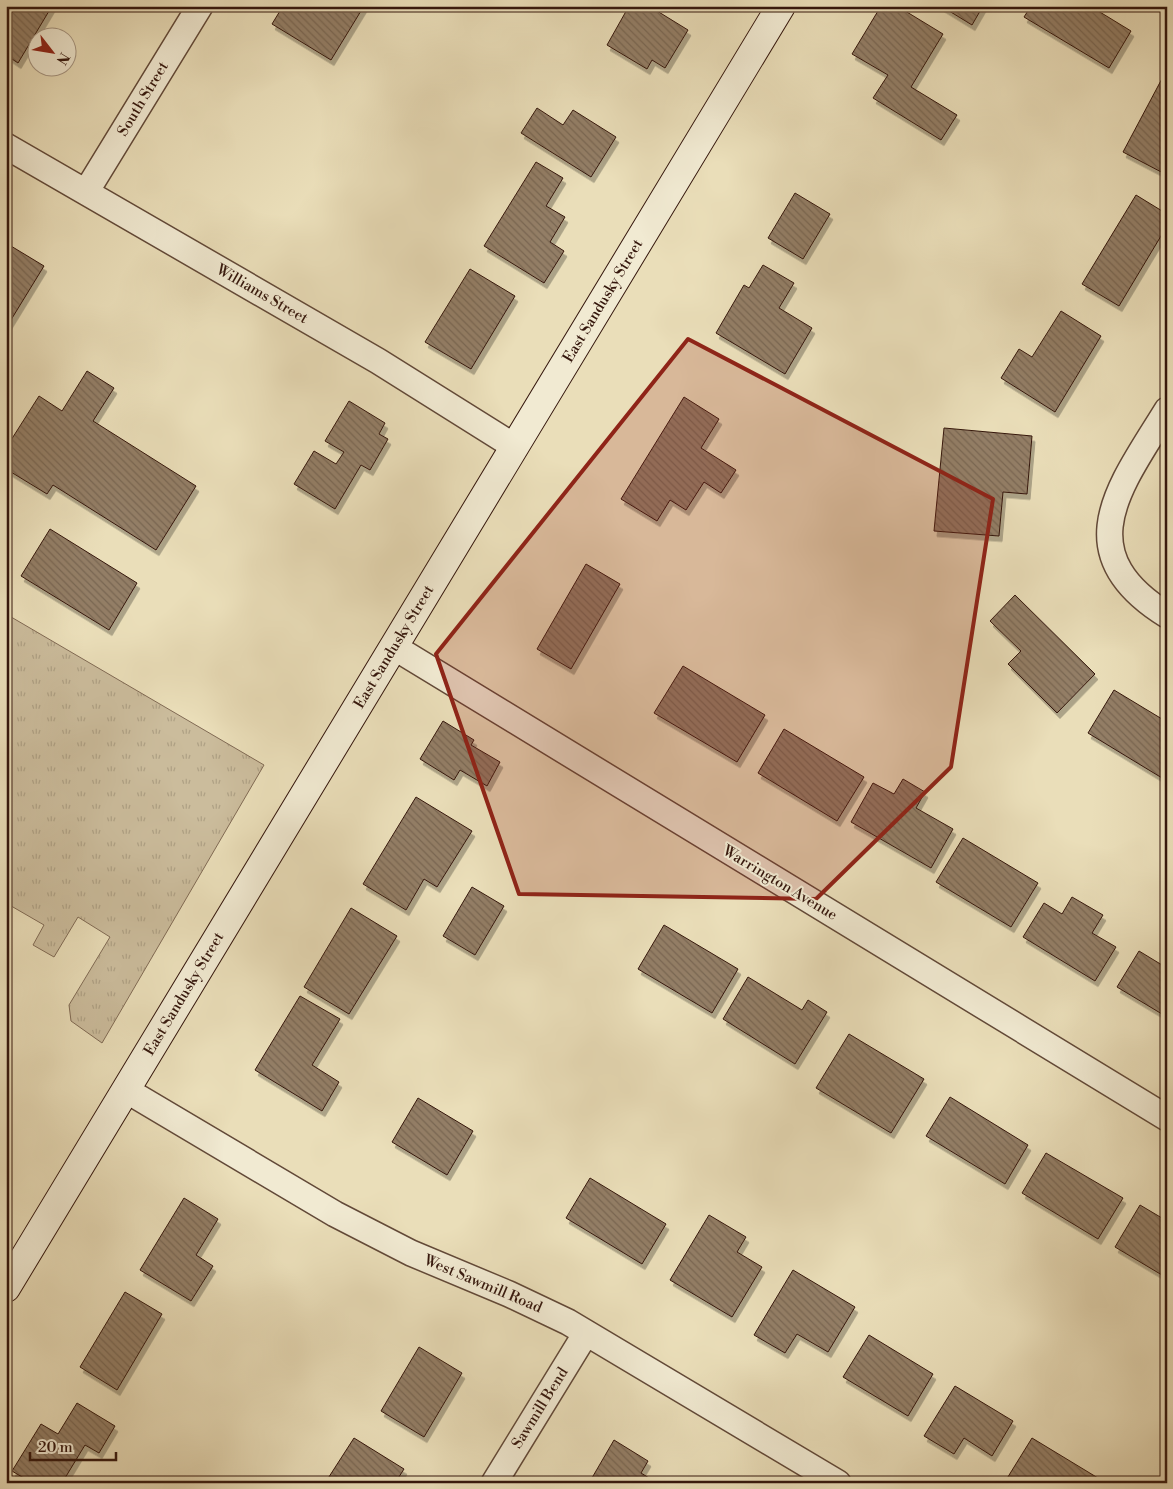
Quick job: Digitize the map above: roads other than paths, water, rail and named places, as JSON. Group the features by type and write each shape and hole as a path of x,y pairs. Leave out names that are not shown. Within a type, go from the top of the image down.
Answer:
{"main road":[{"name":"East Sandusky Street","path":"6,1288 781,6"}],"street":[{"name":"South Street","path":"86,192 200,6"},
{"name":"Williams Street","path":"6,146 378,361 515,447"},
{"path":"1167,410 1120,487 1110,519 1109,538 1115,560 1126,580 1141,596 1167,615"},
{"name":"Warrington Avenue","path":"394,648 1167,1118"},
{"name":"West Sawmill Road","path":"126,1090 335,1214 410,1253 509,1294 586,1333 838,1483"},
{"name":"Sawmill Bend","path":"494,1483 586,1333"}]}
